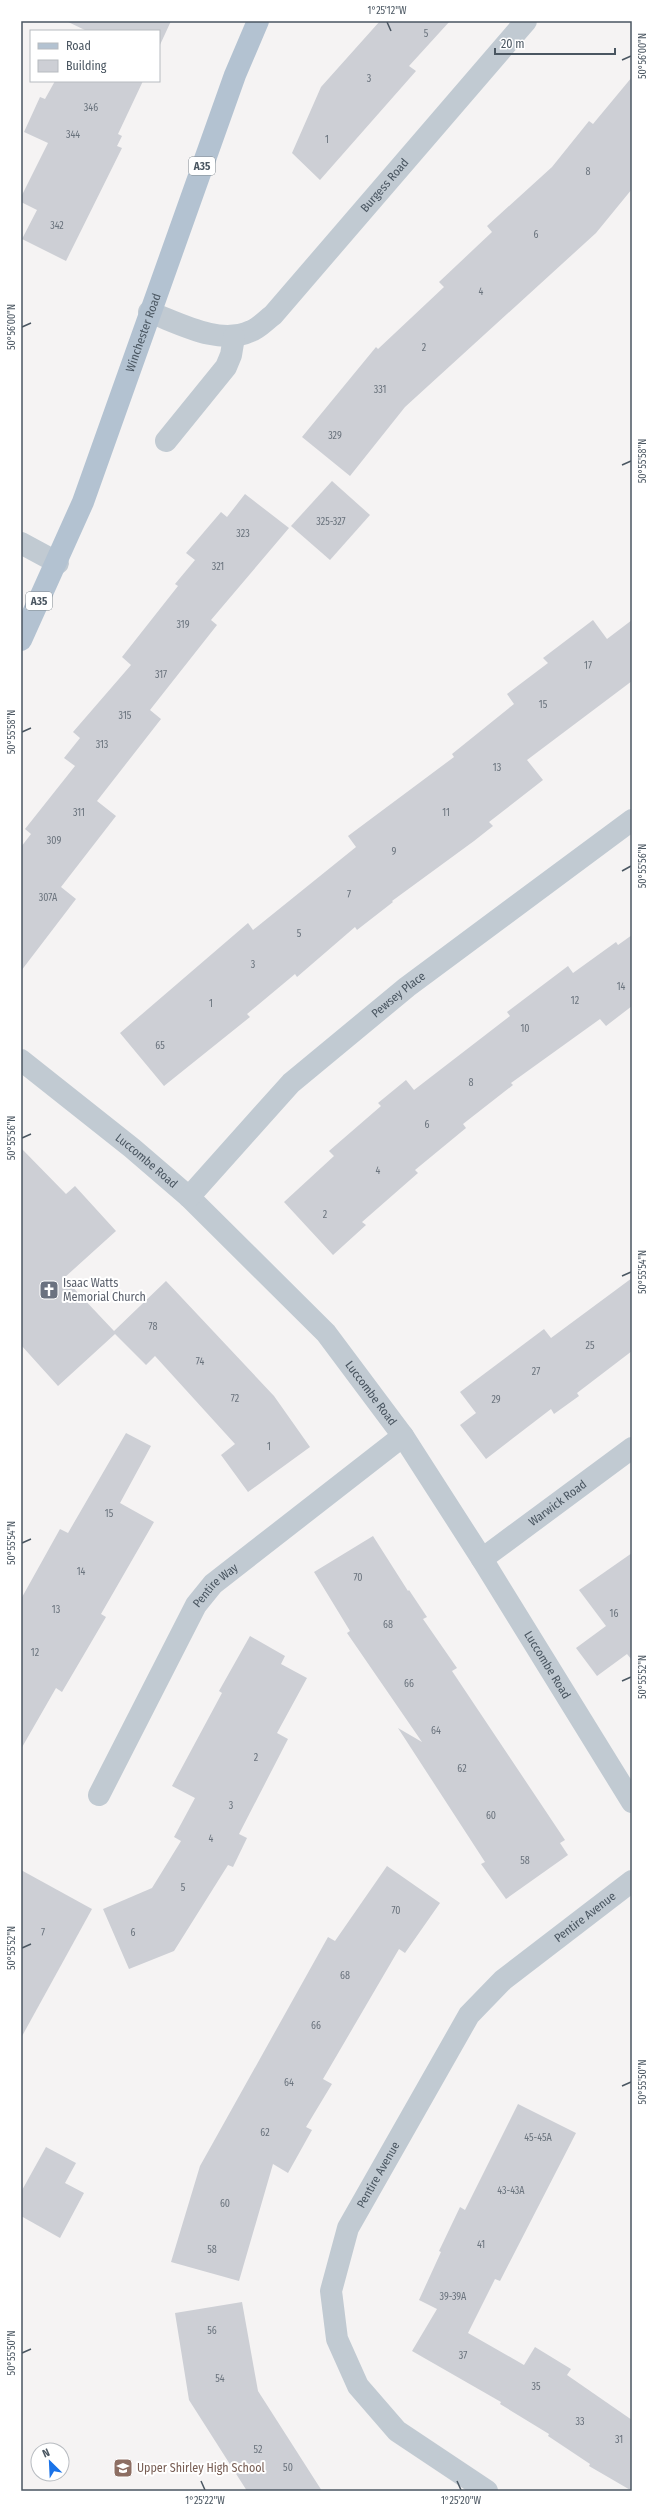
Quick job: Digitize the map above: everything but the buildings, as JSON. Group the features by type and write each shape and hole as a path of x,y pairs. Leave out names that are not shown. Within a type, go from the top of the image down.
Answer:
{"main road":[{"name":"Winchester Road","path":"21,640 58,562 91,479 236,75 258,21"}],"street":[{"name":"Burgess Road","path":"150,312 213,335 234,337 251,331 273,315 526,21"},
{"path":"166,441 226,367 231,355 234,337"},
{"path":"21,543 58,562"},
{"name":"Pewsey Place","path":"188,1197 291,1084 407,987 632,820"},
{"name":"Luccombe Road","path":"21,1060 132,1148 188,1197 326,1333 403,1436 482,1559 632,1802"},
{"name":"Pentire Way","path":"99,1795 196,1605 213,1584 403,1436"},
{"name":"Warwick Road","path":"482,1559 632,1448"},
{"name":"Pentire Avenue","path":"487,2491 398,2432 358,2386 337,2339 331,2291 348,2228 469,2015 503,1980 632,1881"}],"place":[{"name":"Isaac Watts Memorial Church","path":"49,1290"},
{"name":"Upper Shirley High School","path":"123,2468"}]}
